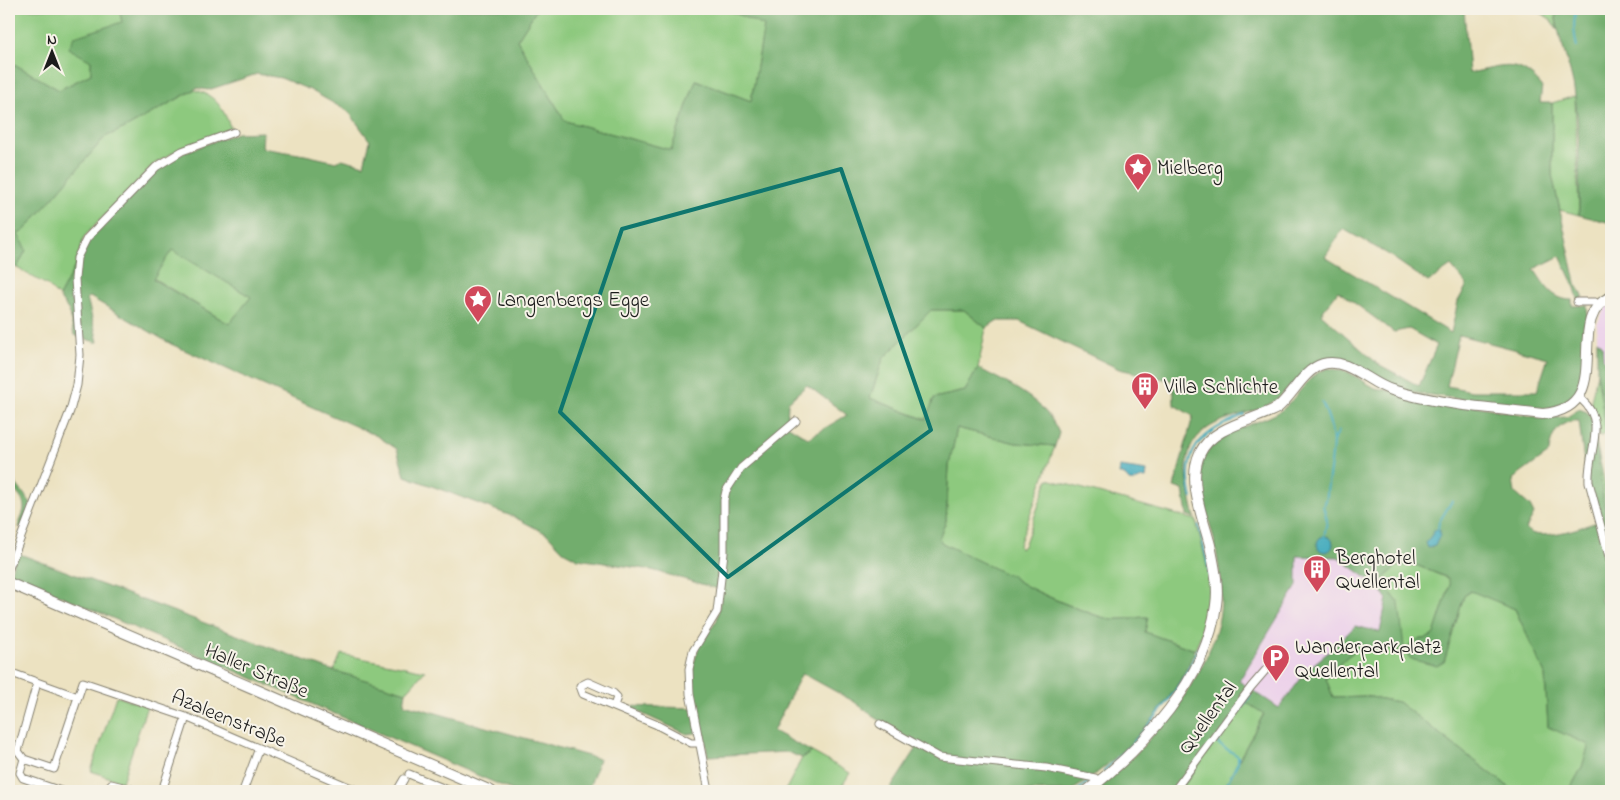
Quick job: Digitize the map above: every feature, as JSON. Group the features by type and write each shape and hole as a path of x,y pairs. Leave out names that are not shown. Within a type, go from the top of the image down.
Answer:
{"main road":[{"path":"1087,791 1100,782 1142,742 1170,708 1194,669 1210,633 1216,605 1216,577 1195,474 1200,451 1218,434 1277,408 1306,375 1315,367 1325,363 1343,364 1391,390 1492,408 1552,413 1569,408 1582,400 1590,386 1593,371 1592,332 1594,312 1598,306 1611,297"},
{"name":"Haller Straße","path":"9,583 491,791"}],"street":[{"path":"9,568 70,411 77,385 80,355 75,279 77,258 87,238 156,167 182,151 234,132"},
{"path":"1577,302 1595,302 1598,306"},
{"path":"1582,400 1593,414 1596,426 1589,482 1611,564"},
{"path":"709,791 690,694 689,669 696,645 717,612 724,553 723,511 726,491 741,468 796,421"},
{"name":"Quellental","path":"1174,791 1251,686 1270,665"},
{"path":"9,672 78,697 54,769 24,759 18,751 9,748"},
{"name":"Azaleenstraße","path":"78,697 83,682 186,717 259,748 344,788 358,791"},
{"path":"614,706 617,698 613,693 588,682 580,686 583,694 614,706 691,743 700,743"},
{"path":"18,751 37,683"},
{"path":"162,791 186,717"},
{"path":"880,724 939,757 1046,768 1095,778 1100,782"},
{"path":"243,791 259,748"},
{"path":"24,759 21,776 61,791"},
{"path":"398,791 407,777 450,791"},
{"path":"106,791 111,784 116,783 140,791"}],"highlighted area":[{"path":"841,169 931,430 728,577 560,412 622,229"}],"shaded area":[{"path":"1611,302 1611,367 1603,358 1602,344 1597,340 1597,324 1606,306"},
{"path":"1297,556 1338,557 1378,586 1387,598 1380,632 1355,626 1331,650 1308,669 1279,708 1239,681 1297,586"}],"green space":[{"path":"9,9 119,9 122,22 91,61 91,74 59,90 9,61"},
{"path":"119,9 537,9 517,40 565,121 671,150 696,80 751,101 764,26 726,9 1464,9 1469,73 1509,66 1517,68 1525,71 1542,86 1540,103 1552,103 1552,175 1577,287 1584,297 1578,299 1560,256 1534,269 1554,294 1572,300 1572,306 1587,305 1589,354 1573,401 1543,410 1416,393 1392,386 1335,359 1289,388 1268,405 1224,420 1208,428 1197,438 1190,449 1187,461 1187,474 1195,518 1187,515 1183,490 1174,487 1193,416 1174,405 1173,381 1119,369 1019,321 996,321 986,328 964,310 931,310 883,359 870,398 926,420 934,398 965,391 978,368 1013,387 1035,402 1053,421 1059,433 1055,446 1016,443 957,428 949,466 946,521 939,538 942,543 1008,575 1012,575 1039,593 1085,612 1110,619 1148,617 1145,632 1195,650 1186,670 1174,691 1144,730 1108,764 1090,779 1071,791 889,791 917,748 853,701 802,673 773,731 812,752 802,758 787,752 708,756 703,732 687,734 625,706 696,708 693,694 693,666 699,647 717,620 722,590 652,570 578,559 563,551 547,534 514,517 405,476 397,449 377,436 171,344 90,297 87,298 98,342 74,335 69,311 59,297 89,239 157,168 182,153 237,133 263,132 262,148 336,162 342,159 364,165 370,141 349,112 310,90 281,78 257,74 208,90 197,88 105,137 24,231 18,234 26,250 17,268 9,264 9,61 59,90 91,74 91,61 68,48 74,37 122,22","holes":["1343,229 1386,253 1428,282 1451,266 1467,285 1458,301 1451,333 1325,257","172,250 251,297 229,324 153,279","1338,291 1394,332 1409,329 1437,345 1419,386 1378,364 1321,314","1459,335 1548,358 1537,391 1472,391 1447,386","807,385 847,415 808,438 787,425 788,402"]},
{"path":"537,9 726,9 764,26 751,101 696,80 671,150 565,121 517,40"},
{"path":"1538,9 1555,9 1557,29 1550,19 1538,11"},
{"path":"1555,9 1611,9 1611,223 1579,215 1577,110 1570,73 1558,31"},
{"path":"194,90 214,99 222,109 231,129 181,148 154,164 84,237 75,267 59,297 47,285 17,268 26,250 18,234 24,231 105,137"},
{"path":"1575,96 1579,215 1560,210 1552,175 1552,103"},
{"path":"172,249 251,297 229,324 153,278"},
{"path":"931,310 964,310 986,328 978,368 965,391 934,398 927,420 870,398 883,359"},
{"path":"1597,340 1602,344 1603,358 1611,367 1611,439 1607,435 1597,373"},
{"path":"1328,368 1348,372 1375,388 1542,418 1567,417 1579,409 1587,412 1591,418 1596,441 1608,537 1601,600 1611,620 1611,776 1608,780 1611,784 1611,791 1569,791 1582,767 1589,745 1548,727 1545,674 1515,609 1471,591 1464,596 1444,662 1437,666 1408,657 1409,645 1412,642 1428,638 1434,634 1450,585 1448,578 1416,565 1397,566 1381,581 1399,603 1404,648 1400,651 1365,647 1350,654 1326,679 1333,697 1365,696 1398,702 1514,791 1222,791 1264,714 1244,701 1180,791 1095,791 1134,755 1173,711 1190,687 1204,662 1214,637 1220,612 1220,578 1215,544 1204,501 1201,480 1201,469 1209,449 1226,435 1279,412 1320,371","holes":["1572,421 1579,421 1586,479 1598,522 1561,533 1540,535 1532,533 1526,529 1534,514 1530,506 1515,493 1513,479 1549,453 1551,441 1561,426","1297,556 1338,557 1378,586 1387,598 1380,632 1355,626 1331,650 1308,669 1279,708 1239,681 1297,586"]},
{"path":"1597,373 1607,435 1604,434 1600,437 1591,401"},
{"path":"957,428 1016,443 1055,446 1019,545 1020,549 1024,546 1048,479 1196,520 1208,571 1210,601 1208,614 1195,650 1145,632 1147,617 1110,619 1085,611 1026,586 1012,575 1009,576 942,543 939,538 946,521 949,466"},
{"path":"1596,441 1611,514 1611,568 1606,560 1608,537"},
{"path":"9,475 31,503 22,526 18,527 24,507 22,499 11,485"},
{"path":"17,553 328,669 406,692 404,704 599,759 588,791 514,791 10,574"},
{"path":"1416,565 1449,579 1450,585 1434,634 1428,638 1412,642 1409,645 1444,662 1464,596 1472,591 1515,609 1545,674 1548,726 1589,745 1582,767 1569,791 1514,791 1398,702 1365,696 1333,697 1326,679 1350,654 1365,647 1400,651 1399,603 1381,581 1397,566"},
{"path":"341,654 425,671 406,692 334,671"},
{"path":"116,696 147,706 122,782 91,771"},
{"path":"1244,700 1264,713 1222,791 1180,791"},
{"path":"812,752 850,773 839,791 785,791 802,758"}],"water":[{"path":"1120,467 1147,471 1146,478 1129,481 1123,474 1119,474"},
{"path":"1435,530 1440,530 1440,535 1435,546 1428,548 1426,543"},
{"path":"1325,536 1333,544 1325,552 1317,544"}],"waterway":[{"path":"1576,9 1574,28 1577,47"},
{"path":"1322,402 1330,425 1333,443 1327,498 1323,506 1327,520 1324,538"},
{"path":"1192,498 1189,467 1197,445 1205,436 1244,415"},
{"path":"1333,441 1339,431"},
{"path":"1438,529 1439,522 1452,501"},
{"path":"1104,771 1159,713 1190,667 1201,643 1208,617 1211,584 1199,525"},
{"path":"1223,791 1238,762 1238,756 1218,744 1219,739 1251,695"},
{"path":"1077,791 1090,781"}],"place":[{"name":"Mielberg","path":"1138,191"},
{"name":"Langenbergs Egge","path":"478,323"},
{"name":"Villa Schlichte","path":"1145,410"},
{"name":"Berghotel Quellental","path":"1317,593"},
{"name":"Wanderparkplatz Quellental","path":"1276,682"}]}
